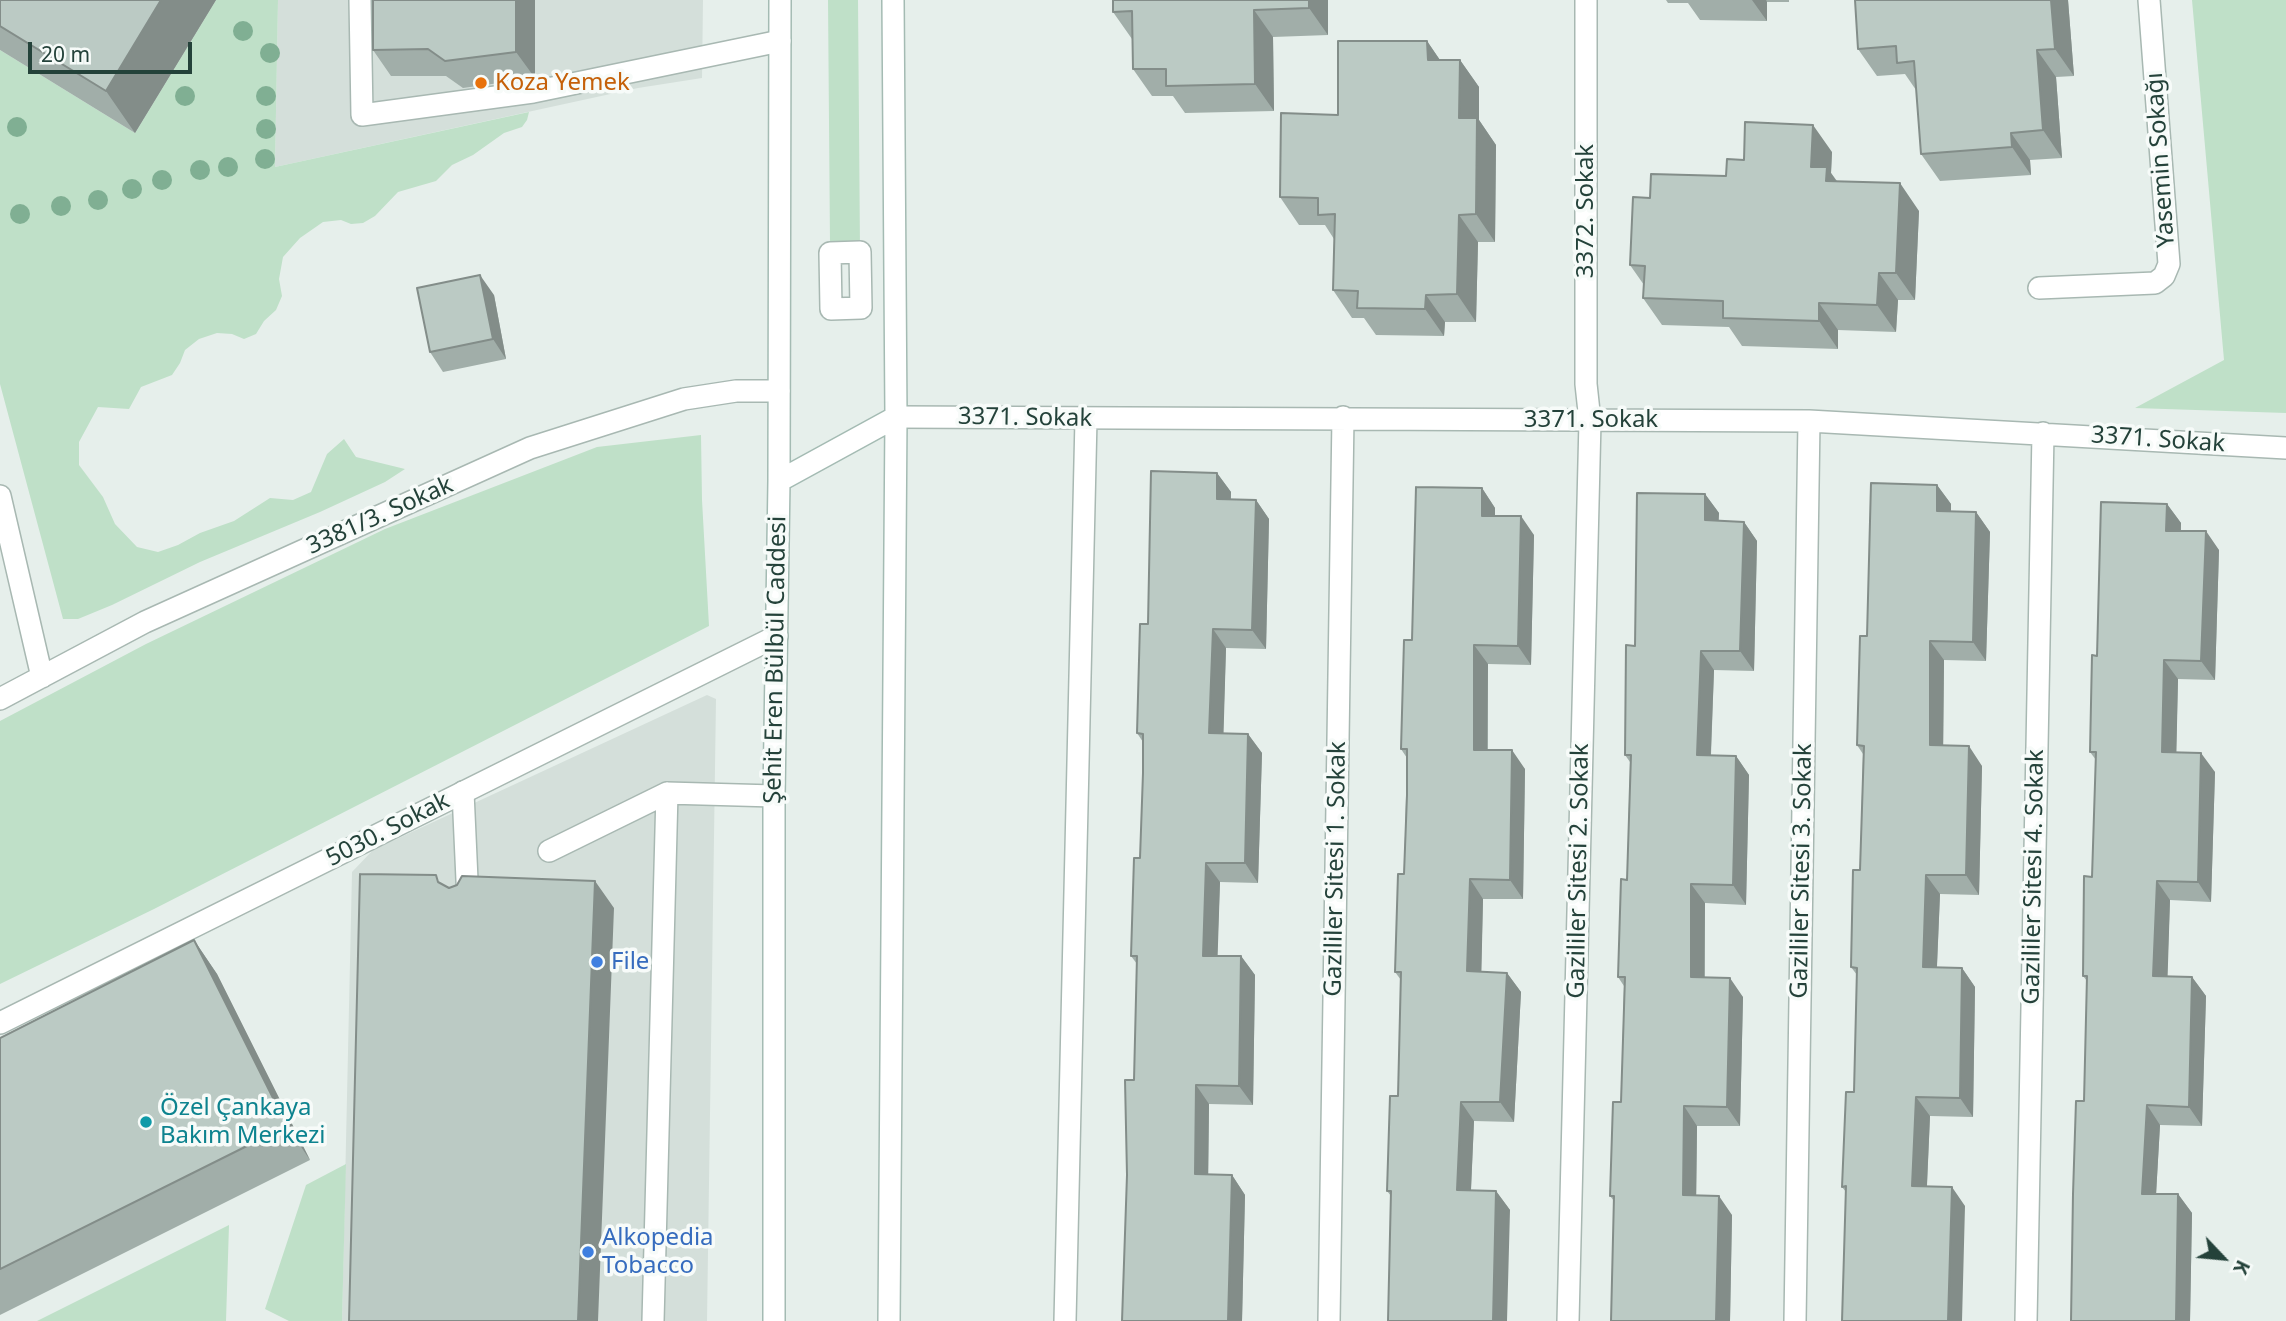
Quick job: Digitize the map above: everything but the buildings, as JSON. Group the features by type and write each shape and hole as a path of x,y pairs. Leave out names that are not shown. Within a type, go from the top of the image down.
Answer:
{"street":[{"path":"360,0 362,116 533,92 780,41"},
{"name":"Şehit Eren Bülbül Caddesi","path":"774,1321 774,796 779,481 780,0"},
{"path":"889,1321 896,416 893,0"},
{"name":"3372. Sokak","path":"1586,0 1586,384 1590,421"},
{"name":"Yasemin Sokağı","path":"2039,288 2155,283 2164,276 2169,264 2149,0"},
{"name":"3381/3. Sokak","path":"0,699 145,622 530,448 684,399 736,391 779,391"},
{"path":"779,481 896,416"},
{"name":"3371. Sokak","path":"896,416 1810,421 2286,448"},
{"name":"Gazililer Sitesi 1. Sokak","path":"1329,1321 1343,417"},
{"path":"1065,1321 1086,419"},
{"name":"Gazililer Sitesi 2. Sokak","path":"1568,1321 1590,421"},
{"name":"Gazililer Sitesi 3. Sokak","path":"1795,1321 1810,421"},
{"name":"Gazililer Sitesi 4. Sokak","path":"2026,1321 2043,433"},
{"path":"0,496 42,677"},
{"name":"5030. Sokak","path":"0,1024 777,636"},
{"path":"463,792 468,902"},
{"path":"549,851 667,793 774,796"},
{"path":"653,1321 667,793"}],"shaded area":[{"path":"278,0 703,0 702,78 638,88 275,167"},
{"path":"707,695 716,699 707,1321 342,1321 352,872 373,850"}],"green space":[{"path":"216,0 278,0 275,167 529,112 522,127 504,133 473,155 452,165 436,181 398,192 375,216 363,223 351,224 341,220 323,222 300,238 283,257 279,279 282,296 276,310 264,321 256,334 244,339 232,334 217,333 199,339 185,350 172,375 141,387 129,409 98,407 79,442 79,465 103,497 115,524 137,547 158,552 234,521 270,498 293,500 311,492 327,454 344,439 356,457 405,469 385,482 200,562 112,605 78,619 63,619 0,384 0,50 135,133"},
{"path":"828,0 858,0 860,252 830,244"},
{"path":"2192,0 2286,0 2286,413 2135,408 2224,360"},
{"path":"701,435 709,626 154,909 0,984 0,721 146,644 385,529 597,447"},
{"path":"346,1164 342,1321 289,1321 265,1309 306,1185"},
{"path":"229,1225 226,1321 37,1321"}],"place":[{"name":"Koza Yemek","path":"481,83"},
{"name":"File","path":"597,962"},
{"name":"Özel Çankaya Bakım Merkezi","path":"146,1122"},
{"name":"Alkopedia Tobacco","path":"588,1252"}]}
